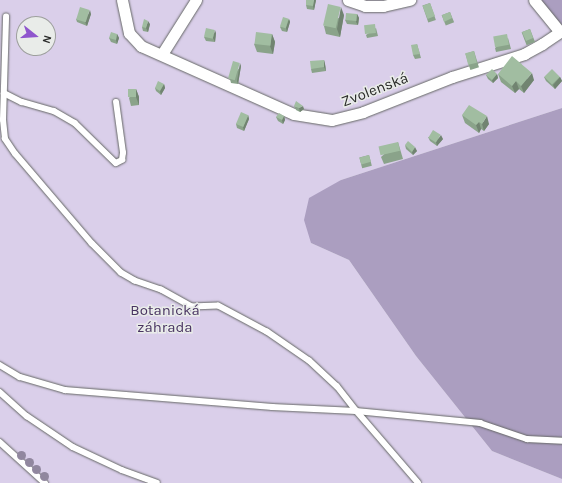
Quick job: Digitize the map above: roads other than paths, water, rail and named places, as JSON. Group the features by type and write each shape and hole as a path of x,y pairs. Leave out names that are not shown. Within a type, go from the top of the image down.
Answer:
{"street":[{"name":"Zvolenská","path":"122,0 134,40 140,46 162,54 222,84 294,114 332,120 363,112 452,77 524,54 542,44 560,32 534,0"},
{"path":"162,54 196,0"},
{"path":"348,0 354,3 377,6 410,0"}],"lane":[{"path":"6,17 4,129 10,146 107,261 120,273 161,290 181,304 192,307 218,306 267,332 308,361 338,387 418,483"},
{"path":"4,93 72,120 116,163 122,160 123,153 116,102"},
{"path":"0,365 20,377 65,390 272,407 358,411 480,423 527,439 562,441"},
{"path":"0,392 27,416 73,447 122,470 157,483"},
{"path":"0,442 44,483"}],"park label":[{"name":"Botanická záhrada","path":"165,318"}]}
